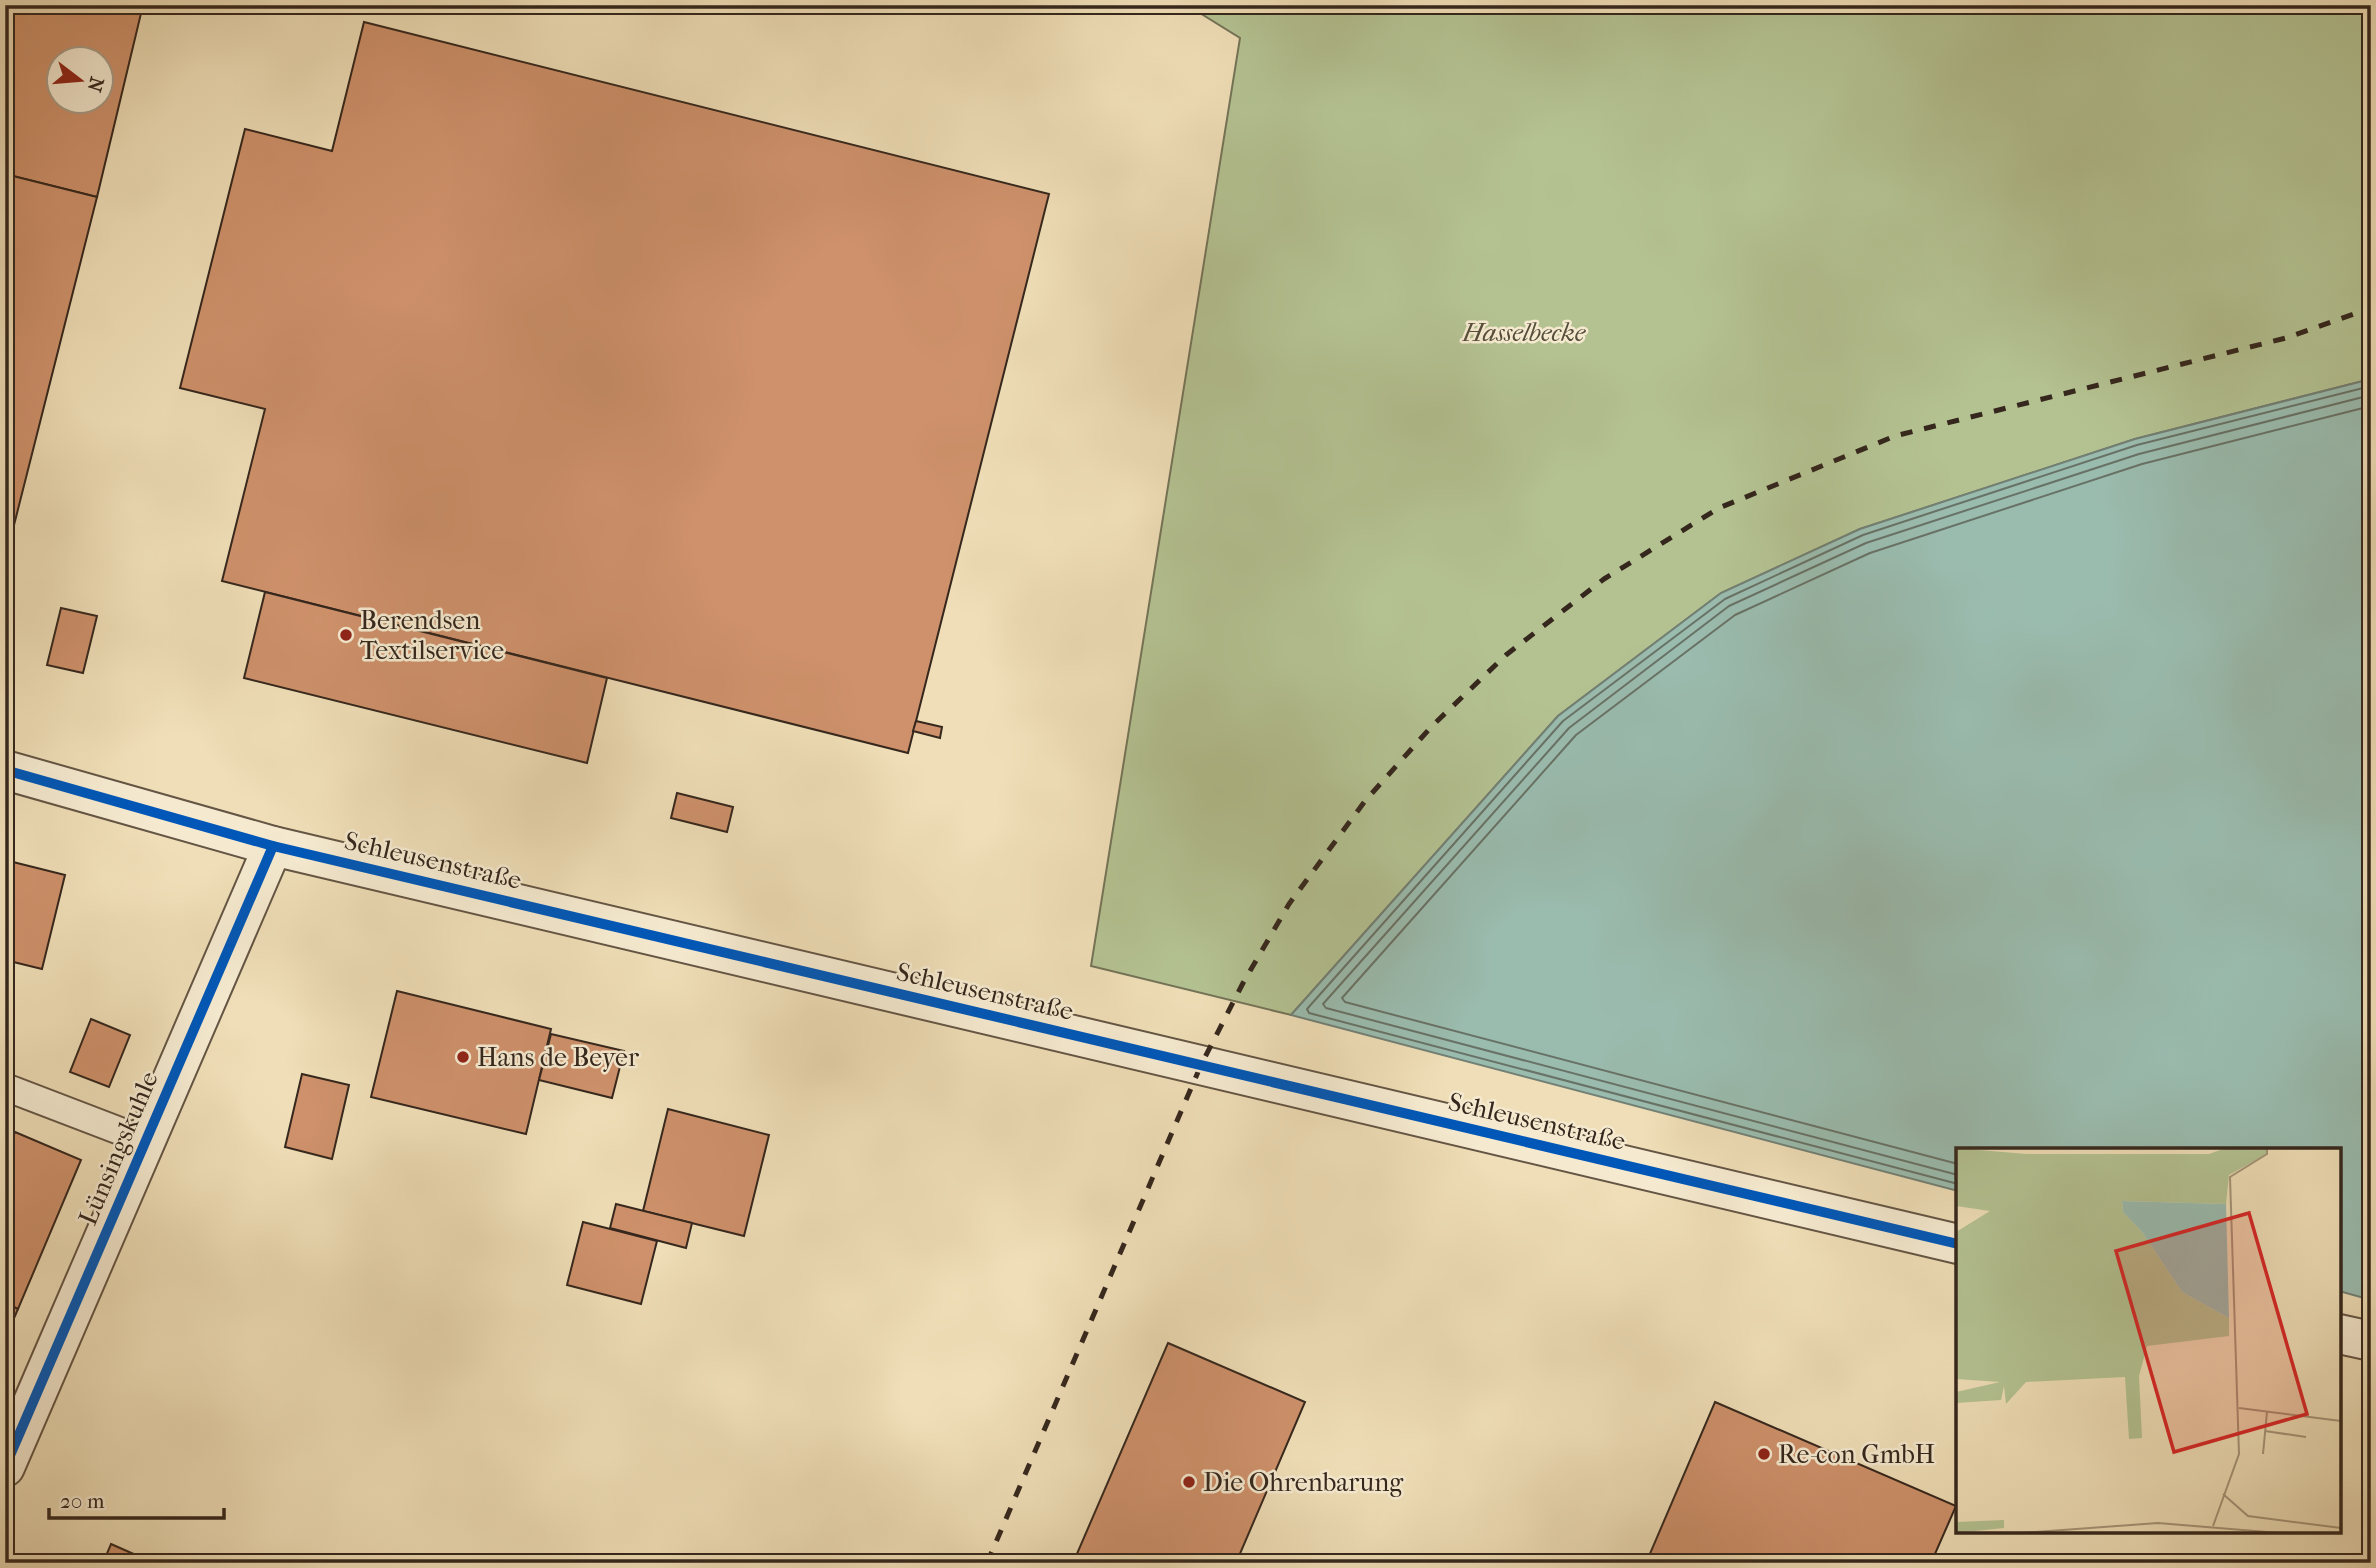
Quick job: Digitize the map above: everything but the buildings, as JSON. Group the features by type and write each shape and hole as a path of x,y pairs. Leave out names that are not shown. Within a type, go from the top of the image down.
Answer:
{"street":[{"name":"Schleusenstraße","path":"5,770 273,846 1956,1244"},
{"name":"Lünsingskuhle","path":"5,1467 273,846"},
{"path":"2341,1334 2371,1341"}],"lane":[{"path":"5,1087 146,1141"}],"green space":[{"name":"Hasselbecke","path":"1187,5 2371,5 2371,379 2135,439 1860,529 1721,593 1558,716 1291,1015 1091,966 1240,38"}],"water":[{"path":"2371,379 2371,1300 2341,1292 2341,1148 1956,1148 1956,1190 1291,1015 1558,716 1721,593 1860,529 2135,439"}],"railway":[{"path":"987,1563 1201,1065 1243,983 1289,904 1365,801 1432,726 1506,655 1604,579 1719,508 1895,436 2286,338 2371,308"}],"cycle path":[{"path":"5,770 273,846 1956,1244"},
{"path":"5,1467 273,846"}],"place":[{"name":"Berendsen Textilservice","path":"346,635"},
{"name":"Hans de Beyer","path":"463,1057"},
{"name":"Re-con GmbH","path":"1764,1454"},
{"name":"Die Ohrenbarung","path":"1189,1482"}]}
